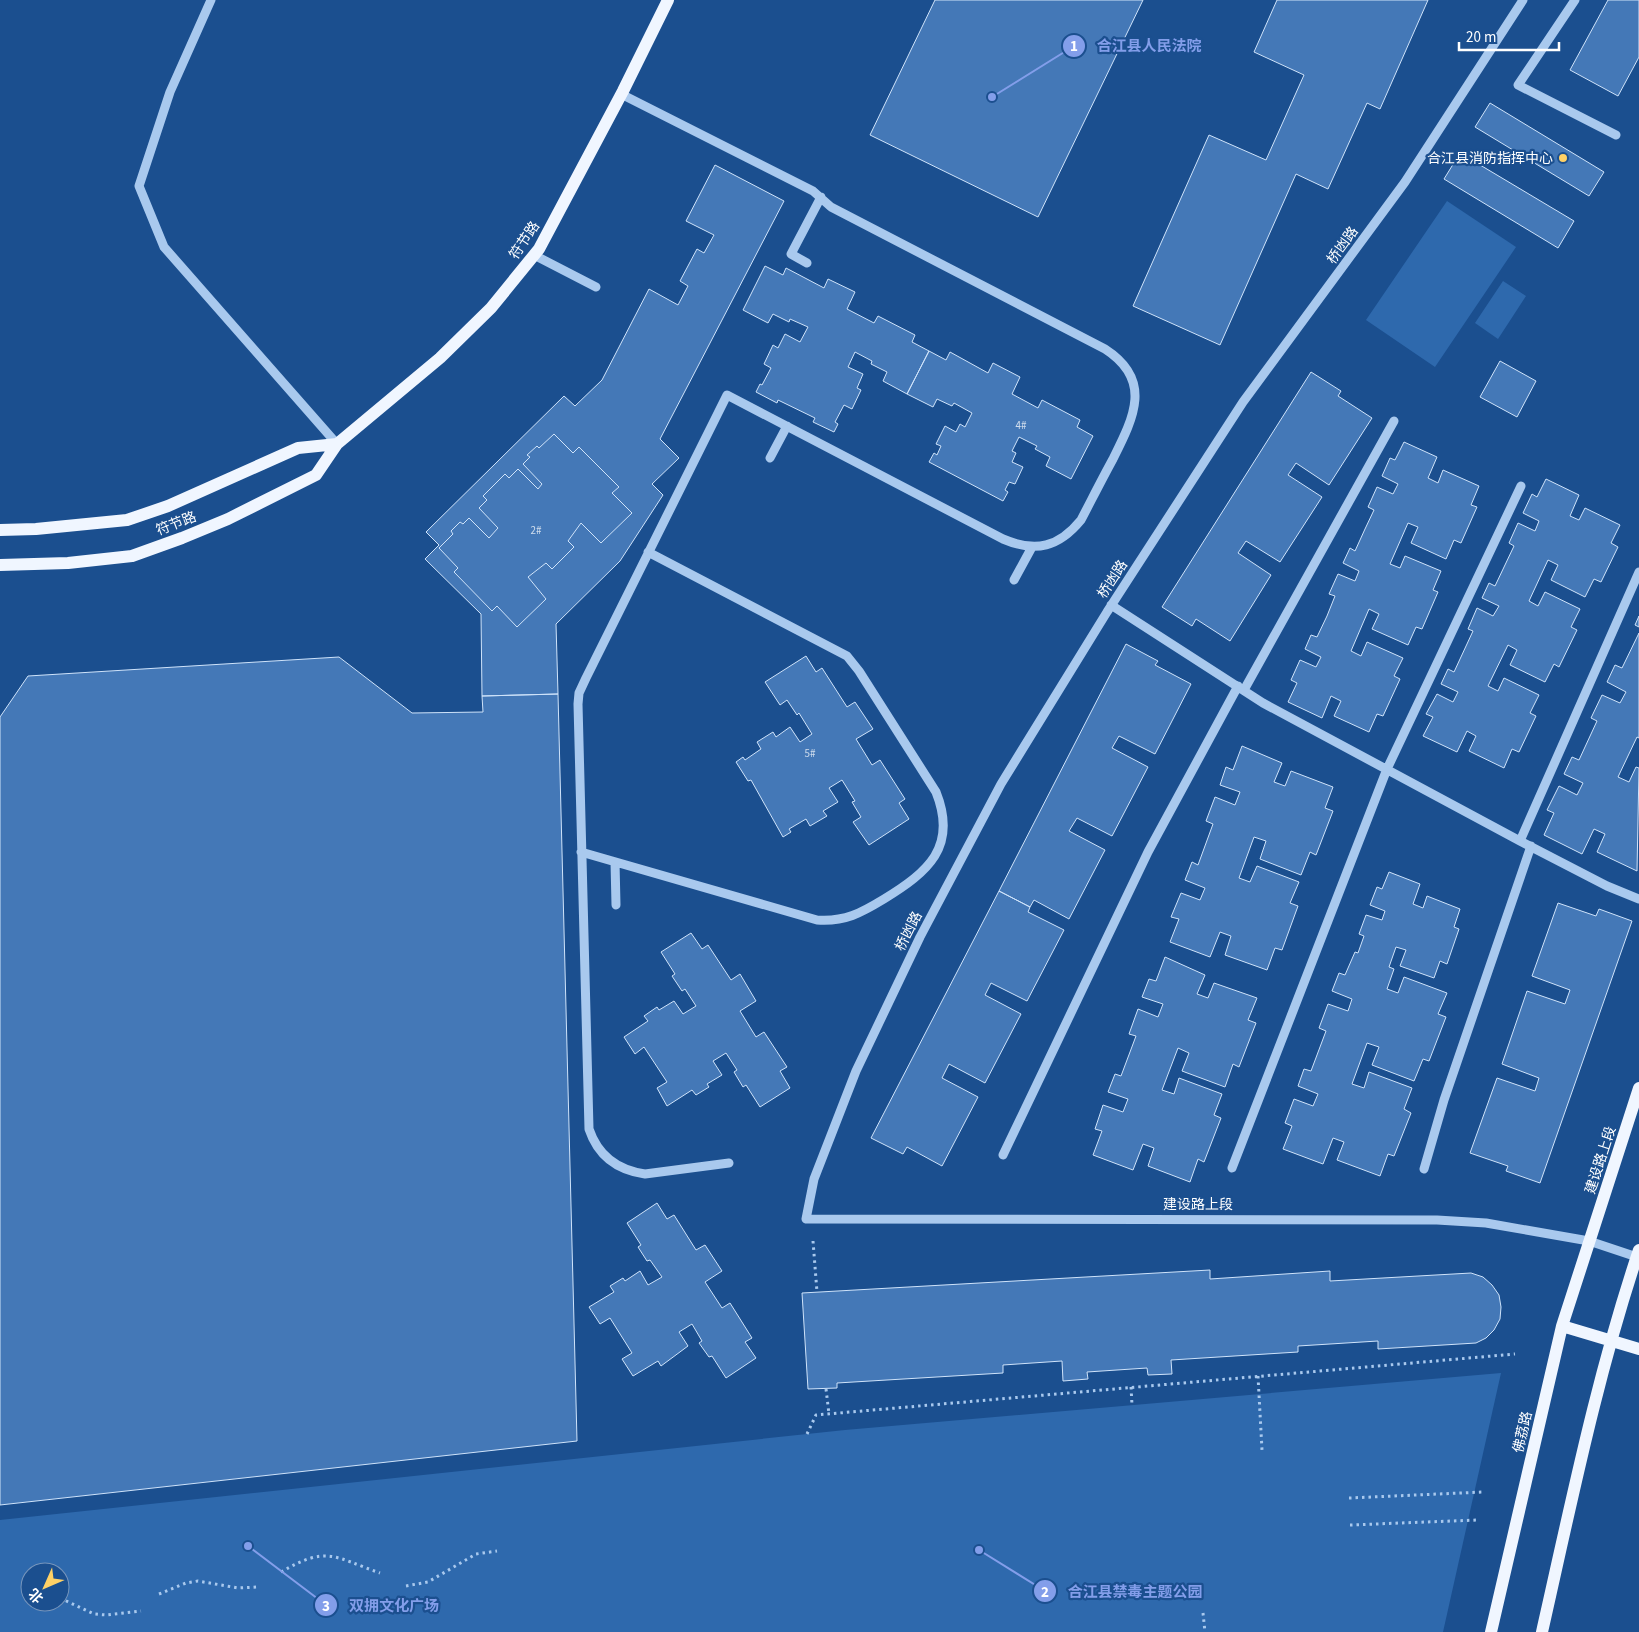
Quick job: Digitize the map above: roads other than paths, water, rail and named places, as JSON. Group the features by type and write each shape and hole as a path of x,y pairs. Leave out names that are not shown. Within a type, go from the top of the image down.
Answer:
{"main road":[{"name":"符节路","path":"0,565 68,563 132,556 182,538 316,475 337,444 440,358 491,308 534,255 621,94 668,0"},
{"name":"符节路","path":"0,530 36,529 127,520 168,506 298,448 337,444"},
{"name":"建设路上段","path":"1589,1241 1639,1088"},
{"name":"佛荔路","path":"1491,1632 1562,1326 1589,1241"},
{"path":"1542,1632 1592,1412 1611,1341 1638,1254"},
{"path":"1562,1326 1639,1349"}],"street":[{"path":"211,0 170,92 139,186 164,247 337,444"},
{"name":"桥凼路","path":"808,1219 814,1179 856,1071 920,937 1001,784 1111,605 1243,402 1405,182 1523,0"},
{"path":"1575,0 1518,86 1616,135"},
{"path":"621,94 813,191 831,207 1104,349 1115,356 1130,374 1136,398 1131,423 1081,520 1072,531 1060,540 1046,546 1032,547 1018,545 1003,539 727,395 579,693 587,1116 593,1141 608,1160 619,1168 632,1172 645,1174 729,1163"},
{"path":"807,263 791,254 821,197"},
{"path":"534,255 596,288"},
{"path":"1002,1155 1148,852 1394,421"},
{"path":"770,458 787,426"},
{"path":"1232,1168 1387,769 1521,486"},
{"path":"1014,580 1032,547"},
{"path":"582,852 817,920 838,921 856,916 912,882 931,864 942,839 942,807 936,792 859,671 847,656 648,552"},
{"path":"1520,841 1639,572"},
{"path":"1111,605 1262,703 1520,841 1607,886 1639,899"},
{"path":"1424,1169 1444,1100 1531,846"},
{"path":"615,862 616,905"},
{"name":"建设路上段","path":"808,1219 1437,1220 1486,1223 1589,1241 1638,1254"}],"place":[{"name":"合江县人民法院","path":"992,97"},
{"name":"合江县消防指挥中心","path":"1563,158"},
{"name":"双拥文化广场","path":"248,1546"},
{"name":"合江县禁毒主题公园","path":"979,1550"}]}
